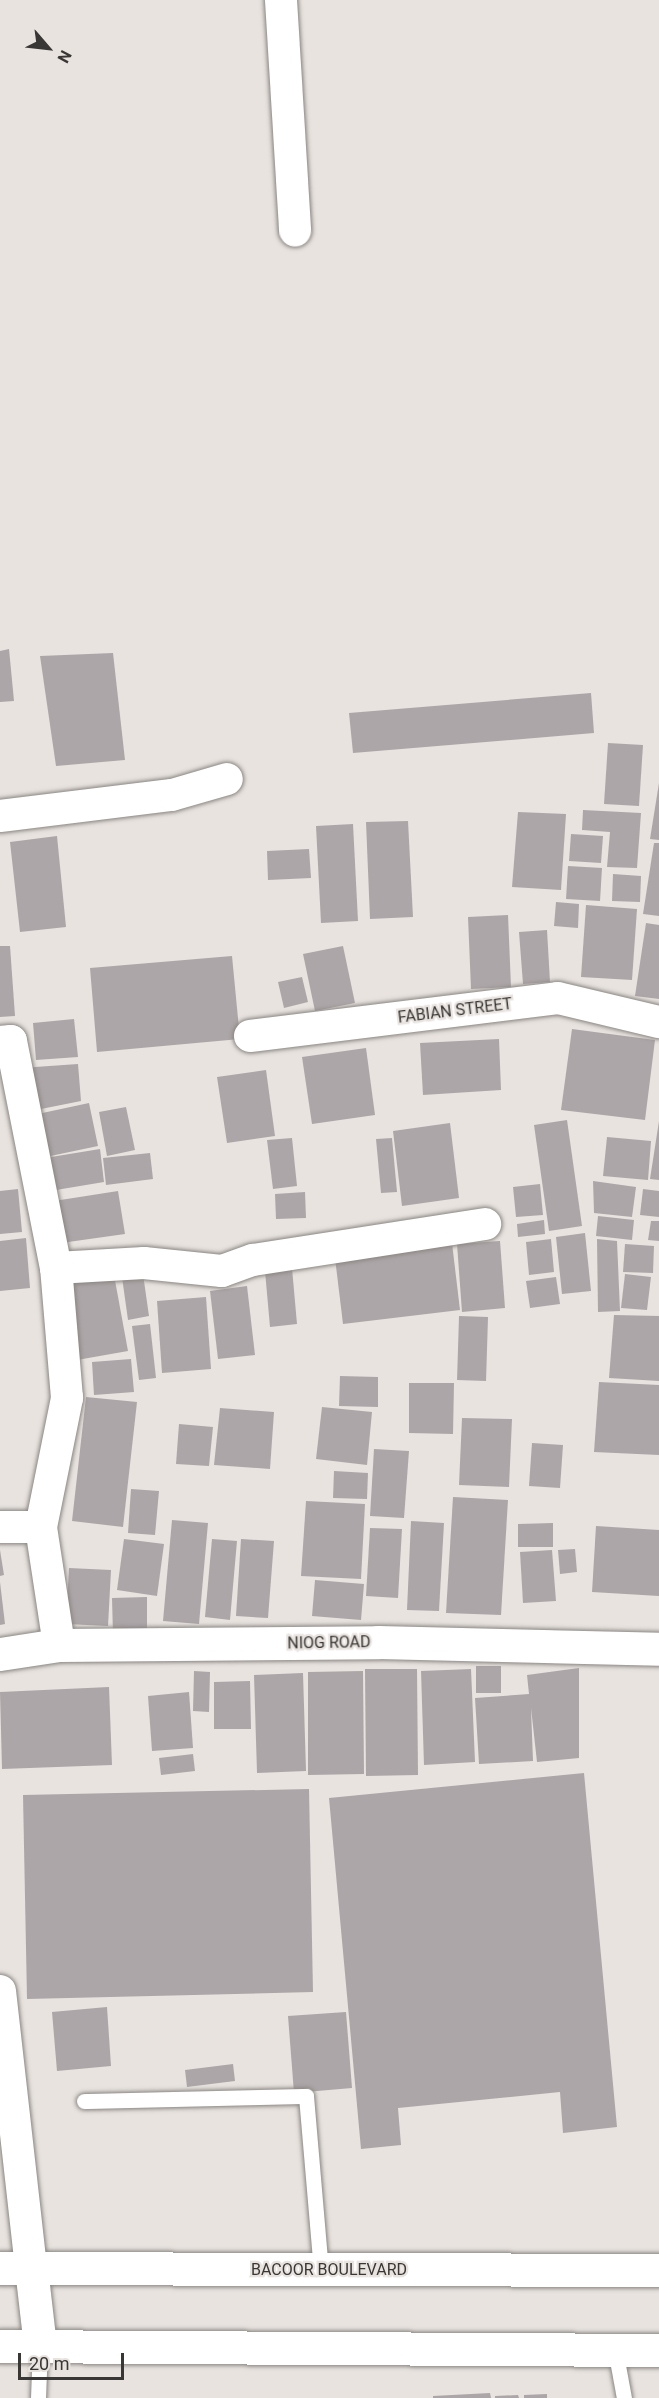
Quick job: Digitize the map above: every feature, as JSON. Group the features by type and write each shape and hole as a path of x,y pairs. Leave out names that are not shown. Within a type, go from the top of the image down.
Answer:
{"main road":[{"name":"NIOG ROAD","path":"0,1654 59,1645 378,1642 659,1649"},
{"name":"BACOOR BOULEVARD","path":"16,2268 659,2270"},
{"path":"16,2268 40,2346"},
{"path":"0,2346 659,2349"}],"street":[{"path":"281,0 295,231"},
{"path":"0,816 172,795 227,779"},
{"name":"FABIAN STREET","path":"250,1036 558,998 659,1022"},
{"path":"0,1042 11,1041 56,1268 67,1398 41,1527 59,1645"},
{"path":"56,1268 144,1263 200,1271 222,1270 253,1260 485,1224"},
{"path":"0,1527 41,1527"},
{"path":"0,1991 16,2268"}],"lane":[{"path":"84,2101 306,2096 321,2270"},
{"path":"38,2398 40,2346"},
{"path":"615,2349 624,2398"}],"building":[{"path":"9,649 14,701 0,702 0,651"},
{"path":"113,653 125,760 56,766 40,656"},
{"path":"591,693 594,733 353,753 349,713"},
{"path":"608,743 643,745 639,806 604,804"},
{"path":"659,783 659,840 650,839"},
{"path":"583,810 641,813 637,868 607,867 610,832 582,830"},
{"path":"518,812 566,814 561,890 512,887"},
{"path":"408,821 413,917 370,919 366,822"},
{"path":"353,824 358,921 321,923 316,826"},
{"path":"571,834 603,836 601,863 569,861"},
{"path":"57,836 66,927 20,932 10,842"},
{"path":"654,843 659,843 659,916 643,914"},
{"path":"309,849 311,878 268,880 267,851"},
{"path":"568,866 602,868 600,901 566,899"},
{"path":"613,874 641,876 640,902 612,901"},
{"path":"556,902 579,904 578,928 554,926"},
{"path":"586,905 637,909 632,980 581,977"},
{"path":"508,915 511,987 471,989 468,917"},
{"path":"646,923 659,925 659,999 635,996"},
{"path":"547,930 550,982 523,984 519,932"},
{"path":"0,946 10,946 15,1016 0,1017"},
{"path":"343,946 355,1003 315,1011 303,954"},
{"path":"232,956 240,1039 97,1052 90,968"},
{"path":"302,977 308,1002 284,1008 278,982"},
{"path":"74,1019 78,1057 36,1060 33,1023"},
{"path":"572,1029 655,1040 645,1120 561,1110"},
{"path":"499,1039 501,1090 423,1095 420,1043"},
{"path":"366,1048 375,1115 312,1124 302,1057"},
{"path":"78,1064 81,1101 26,1112 21,1068"},
{"path":"266,1070 275,1136 227,1143 217,1077"},
{"path":"89,1103 98,1146 41,1158 33,1115"},
{"path":"126,1107 135,1150 107,1156 99,1112"},
{"path":"567,1120 582,1226 549,1231 534,1125"},
{"path":"659,1121 659,1180 650,1179"},
{"path":"450,1123 459,1198 402,1206 393,1131"},
{"path":"607,1137 651,1141 648,1180 603,1176"},
{"path":"292,1138 297,1186 273,1189 267,1140"},
{"path":"392,1138 397,1192 381,1193 376,1139"},
{"path":"100,1149 104,1182 50,1191 45,1158"},
{"path":"150,1153 153,1179 106,1185 103,1158"},
{"path":"593,1181 636,1187 632,1217 594,1213"},
{"path":"540,1184 543,1215 516,1217 513,1187"},
{"path":"18,1189 22,1232 0,1234 0,1191"},
{"path":"643,1189 659,1191 659,1217 640,1215"},
{"path":"118,1191 125,1234 61,1243 54,1201"},
{"path":"305,1192 306,1218 276,1219 275,1194"},
{"path":"598,1216 634,1220 632,1240 596,1236"},
{"path":"544,1220 545,1234 518,1237 517,1224"},
{"path":"651,1221 659,1221 659,1241 648,1240"},
{"path":"585,1233 591,1291 562,1294 556,1237"},
{"path":"26,1238 30,1288 0,1291 0,1241"},
{"path":"551,1239 554,1272 529,1275 526,1242"},
{"path":"597,1239 617,1241 620,1311 598,1312"},
{"path":"500,1241 505,1308 462,1312 457,1244"},
{"path":"452,1243 460,1310 343,1324 335,1258"},
{"path":"625,1244 654,1246 653,1273 623,1272"},
{"path":"142,1267 149,1316 128,1320 121,1270"},
{"path":"292,1268 297,1324 270,1327 265,1271"},
{"path":"625,1274 651,1277 647,1310 621,1308"},
{"path":"114,1275 128,1351 77,1360 64,1284"},
{"path":"556,1277 560,1304 530,1308 526,1281"},
{"path":"247,1286 255,1355 218,1359 210,1291"},
{"path":"206,1297 211,1369 162,1373 157,1301"},
{"path":"614,1315 659,1316 659,1381 609,1378"},
{"path":"459,1316 488,1317 486,1381 457,1380"},
{"path":"150,1324 156,1378 139,1380 132,1326"},
{"path":"131,1359 134,1392 94,1395 92,1362"},
{"path":"340,1376 378,1377 378,1407 339,1406"},
{"path":"599,1382 659,1385 659,1455 594,1452"},
{"path":"409,1383 454,1383 453,1434 409,1433"},
{"path":"86,1397 137,1402 123,1527 72,1521"},
{"path":"322,1407 372,1412 367,1465 316,1459"},
{"path":"220,1408 274,1412 270,1469 214,1465"},
{"path":"462,1418 512,1419 509,1487 459,1485"},
{"path":"179,1424 213,1427 209,1466 176,1464"},
{"path":"532,1443 563,1445 560,1488 529,1486"},
{"path":"374,1449 409,1451 404,1518 370,1516"},
{"path":"334,1471 368,1473 367,1499 333,1498"},
{"path":"131,1489 159,1491 155,1535 128,1533"},
{"path":"453,1497 508,1500 501,1615 446,1613"},
{"path":"306,1501 365,1504 361,1579 301,1576"},
{"path":"172,1520 208,1523 199,1624 163,1621"},
{"path":"411,1521 444,1523 439,1611 407,1610"},
{"path":"553,1523 553,1547 518,1547 518,1524"},
{"path":"596,1526 659,1530 659,1596 592,1592"},
{"path":"370,1528 402,1529 398,1598 366,1596"},
{"path":"124,1539 164,1544 157,1596 117,1590"},
{"path":"212,1539 237,1541 230,1620 205,1617"},
{"path":"241,1539 274,1541 268,1618 236,1616"},
{"path":"575,1549 577,1572 560,1574 558,1550"},
{"path":"0,1550 4,1575 0,1576"},
{"path":"552,1550 556,1601 523,1603 520,1552"},
{"path":"69,1568 111,1570 108,1626 66,1624"},
{"path":"315,1580 364,1584 361,1620 312,1616"},
{"path":"0,1582 5,1624 0,1625"},
{"path":"147,1597 147,1635 113,1635 112,1598"},
{"path":"476,1666 501,1666 501,1693 476,1693"},
{"path":"579,1668 579,1758 537,1762 531,1708 533,1761 479,1764 475,1698 529,1694 527,1675"},
{"path":"365,1669 417,1669 418,1775 366,1776"},
{"path":"471,1669 475,1762 424,1765 421,1671"},
{"path":"194,1671 210,1672 209,1712 193,1711"},
{"path":"363,1671 364,1774 308,1775 308,1672"},
{"path":"303,1673 306,1771 257,1773 254,1675"},
{"path":"250,1681 251,1729 214,1729 214,1682"},
{"path":"109,1687 112,1765 2,1769 0,1692"},
{"path":"189,1692 193,1748 152,1751 148,1696"},
{"path":"193,1754 195,1771 161,1775 159,1758"},
{"path":"584,1773 617,2127 563,2133 560,2092 398,2108 401,2145 361,2149 329,1798"},
{"path":"309,1789 313,1992 27,1999 23,1795"},
{"path":"107,2007 111,2066 57,2071 52,2012"},
{"path":"346,2012 352,2088 294,2093 288,2016"},
{"path":"233,2064 235,2081 187,2087 185,2070"},
{"path":"490,2393 491,2398 433,2398 433,2396"},
{"path":"547,2394 547,2398 524,2398 524,2395"},
{"path":"518,2395 519,2398 495,2398 495,2396"}]}
